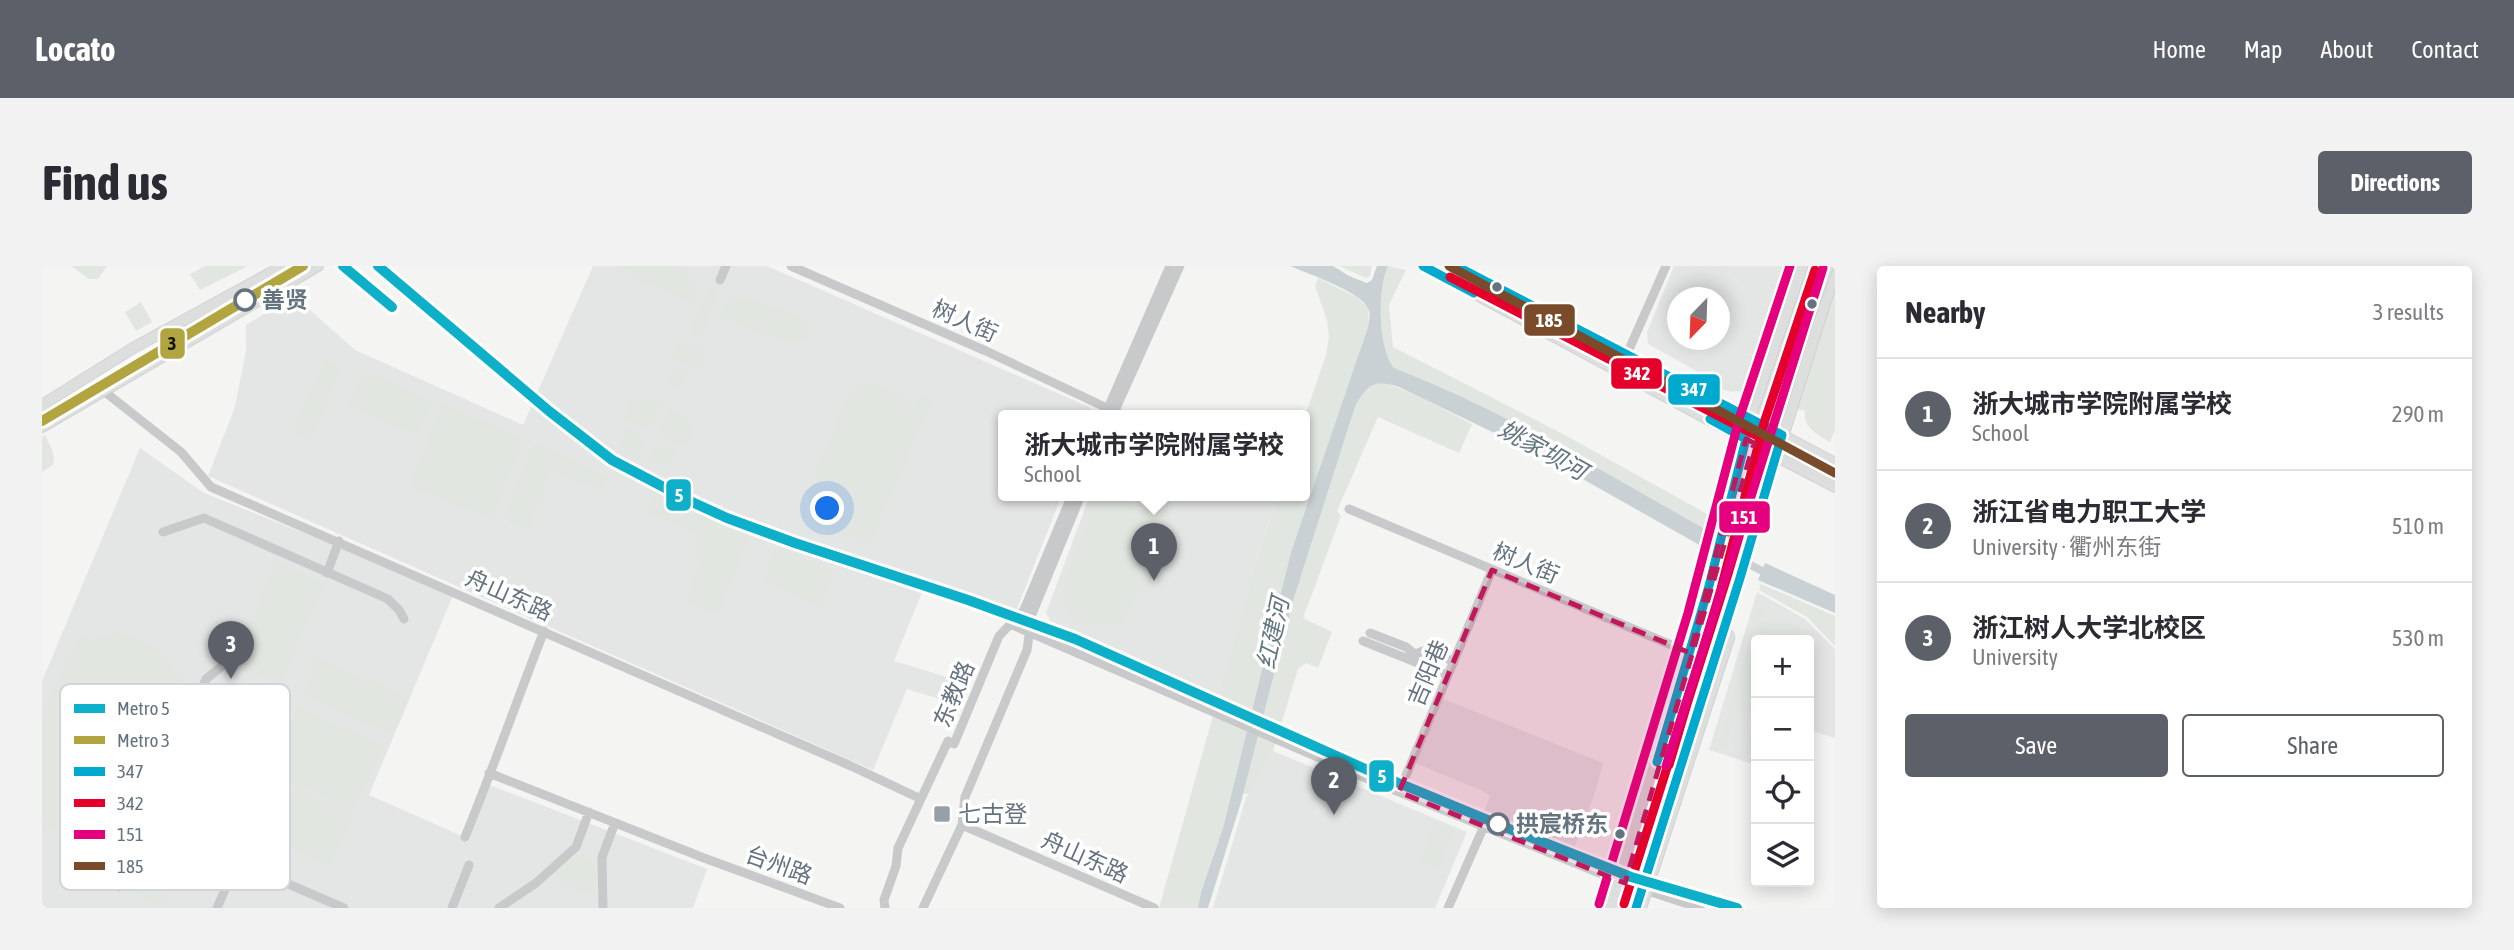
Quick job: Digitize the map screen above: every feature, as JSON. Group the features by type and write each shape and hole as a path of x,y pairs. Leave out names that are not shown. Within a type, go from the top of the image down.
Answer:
{"highway":[{"path":"1618,908 1750,454 1815,266"},
{"path":"1629,908 1760,461 1827,266"},
{"path":"1610,908 1612,887 1694,619"},
{"path":"1638,908 1729,635"}],"main road":[{"path":"42,405 133,348 283,266"},
{"path":"42,427 318,266"},
{"path":"1423,266 1835,487"},
{"path":"1456,266 1835,463"},
{"path":"1610,908 1714,567 1746,439 1803,266"},
{"path":"1638,908 1782,435 1835,272"},
{"path":"1694,619 1714,567"},
{"path":"1729,635 1740,593 1741,576"}],"street":[{"path":"720,280 726,266"},
{"name":"树人街","path":"791,266 974,346 1106,410"},
{"path":"1113,410 1170,266"},
{"path":"1113,410 1180,266"},
{"path":"1627,354 1666,266"},
{"name":"舟山东路","path":"105,392 181,452 211,487 851,765 921,799"},
{"name":"东教路","path":"886,908 884,900 896,866 898,848 948,741 954,744 999,636 1024,610 1069,501"},
{"path":"923,908 962,825 965,797 1027,650 1032,614 1078,501"},
{"name":"树人街","path":"1349,509 1689,653"},
{"path":"163,532 204,518 388,599 404,619"},
{"path":"327,573 339,541"},
{"name":"吉阳巷","path":"1399,792 1492,570"},
{"path":"1010,624 1399,792 1620,881 1700,908"},
{"path":"464,837 487,784 544,631"},
{"path":"1370,633 1406,647 1416,654 1423,651 1454,661"},
{"path":"1363,641 1448,675"},
{"path":"204,684 221,667"},
{"name":"台州路","path":"489,774 840,908"},
{"path":"499,908 536,883 576,846 589,812"},
{"path":"603,908 602,857 615,822"},
{"name":"舟山东路","path":"962,825 1154,908"},
{"path":"1448,908 1484,826"},
{"path":"452,908 469,865"},
{"path":"290,885 344,908"},
{"path":"217,908 225,890"}],"highlighted area":[{"path":"1746,439 1754,443 1625,883 1399,792 1492,570 1690,653"}],"shaded area":[{"path":"71,266 107,266 98,279 89,279"},
{"path":"205,266 248,266 200,290 190,274"},
{"path":"593,266 767,266 1091,410 998,410 998,501 1060,501 1012,621 925,585 894,661 970,684 962,706 907,689 873,770 208,476 235,407 246,350 246,325 294,296 355,350 523,425"},
{"path":"621,266 679,266 699,285 691,303 631,277"},
{"path":"1339,266 1372,266 1370,276 1366,278"},
{"path":"1388,266 1406,270 1389,305 1393,347 1563,434 1709,515 1707,530 1514,423 1394,368 1385,347 1381,318 1382,289"},
{"path":"1674,266 1780,266 1740,382 1731,384 1711,379 1648,344 1647,332"},
{"path":"1780,266 1797,266 1757,388 1733,392 1709,383 1711,379 1731,384 1740,382"},
{"path":"1318,278 1356,297 1369,308 1368,327 1310,496 1310,410 1307,410 1326,355 1329,337 1327,320 1315,286"},
{"path":"709,288 715,288 719,295 700,339 689,334"},
{"path":"1835,289 1835,430 1830,442 1809,426 1805,411 1796,409"},
{"path":"728,297 753,298 805,320 810,330 806,342 779,341 723,318 721,315"},
{"path":"141,302 152,322 136,331 125,312"},
{"path":"683,341 704,353 703,361 697,367 683,364 672,355 677,343"},
{"path":"324,359 343,368 310,441 292,433"},
{"path":"674,368 686,373 679,391 667,385"},
{"path":"365,371 433,401 418,436 348,406"},
{"path":"1377,383 1410,393 1472,424 1459,453 1378,417 1337,511 1341,516 1303,618 1332,632 1318,668 1306,663 1298,669 1273,751 1249,794 1243,794 1293,601 1355,407 1363,391"},
{"path":"876,384 898,392 912,409 920,393 933,399 869,546 858,541 860,537 839,537 818,526 811,517 807,493 846,399 867,385"},
{"path":"642,397 661,404 653,426 647,424 645,429 623,420 631,399"},
{"path":"442,404 524,438 492,519 409,486"},
{"path":"669,407 686,415 695,426 685,448 663,438 665,432 660,429"},
{"path":"625,428 643,435 641,441 646,444 639,459 619,444"},
{"path":"45,435 54,461 53,465 42,472 42,437"},
{"path":"660,443 677,450 671,466 646,462 653,447 658,449"},
{"path":"536,444 609,476 602,492 551,471 542,491 547,495 545,502 540,502 528,531 508,522 504,514 532,446"},
{"path":"140,448 204,493 454,593 369,795 464,837 487,784 707,869 693,908 42,908 42,681"},
{"path":"653,494 740,531 749,539 718,615 685,601 700,564 692,560 700,541 694,538 696,533 647,512"},
{"path":"1088,501 1276,501 1260,548 1219,697 1052,624 1046,613"},
{"path":"1094,501 1177,501 1122,628 1111,623 1090,626 1074,619 1065,605 1063,583"},
{"path":"1276,501 1308,501 1291,552 1223,828 1198,908 1159,908 1260,548"},
{"path":"776,547 835,570 821,607 762,582"},
{"path":"276,562 325,583 280,684 232,664"},
{"path":"1761,584 1835,616 1835,646 1807,617 1759,590"},
{"path":"1757,592 1805,619 1835,649 1835,738 1814,732 1814,635 1751,635 1751,763 1709,750"},
{"path":"1758,608 1765,610 1763,621 1784,621 1805,635 1751,635 1751,717 1739,707 1726,748 1718,746"},
{"path":"118,632 135,638 157,650 172,671 183,677 180,684 60,684 60,832 42,821 42,718 65,664 81,636 93,641 102,635"},
{"path":"317,658 409,697 392,735 302,695"},
{"path":"1441,698 1603,763 1573,851 1484,812 1490,796 1485,792 1415,763"},
{"path":"296,706 384,746 355,811 290,781 290,719"},
{"path":"1751,731 1751,755 1744,753"},
{"path":"1273,751 1467,832 1435,908 1213,908 1246,798"},
{"path":"290,785 354,814 329,867 290,849"},
{"path":"1434,822 1454,830 1440,868 1420,861"},
{"path":"577,855 597,862 602,891 587,892 575,889 554,872"},
{"path":"132,890 174,890 159,904"}],"water":[{"name":"红建河","path":"1290,266 1333,266 1367,283 1372,280 1377,266 1388,266 1382,289 1381,318 1385,347 1394,368 1514,423 1707,530 1703,547 1542,456 1399,387 1377,384 1367,388 1355,407 1293,601 1241,802 1208,908 1198,908 1223,828 1291,552 1368,327 1370,317 1365,303 1334,284"},
{"path":"1765,563 1835,595 1835,613 1758,580"}],"waterway":[{"name":"姚家坝河","path":"1697,535 1722,549"},
{"name":"姚家坝河","path":"1739,559 1768,574"}],"metro line":[{"name":"3","path":"42,421 303,266"},
{"name":"5","path":"343,266 392,307"},
{"name":"5","path":"378,266 549,411 612,460 692,502 795,543 968,600 1075,639 1372,772 1512,830 1631,877 1737,908"}],"transit line":[{"name":"347","path":"1423,266 1474,293"},
{"name":"185","path":"1449,266 1835,473"},
{"name":"347","path":"1456,266 1782,435 1636,908"},
{"name":"151","path":"1599,904 1688,613 1740,416 1790,266"},
{"name":"151","path":"1666,766 1823,268"},
{"name":"342","path":"1669,765 1721,589 1764,423 1815,270"},
{"name":"342","path":"1450,277 1767,441 1624,904"},
{"name":"347","path":"1657,762 1709,586 1746,439 1710,419"}],"place":[{"name":"善贤","path":"245,300"},
{"name":"浙大城市学院附属学校","path":"1154,581"},
{"name":"浙江树人大学北校区","path":"231,679"},
{"name":"七古登","path":"942,814"},
{"name":"浙江省电力职工大学","path":"1334,815"},
{"name":"拱宸桥东","path":"1498,824"}]}
